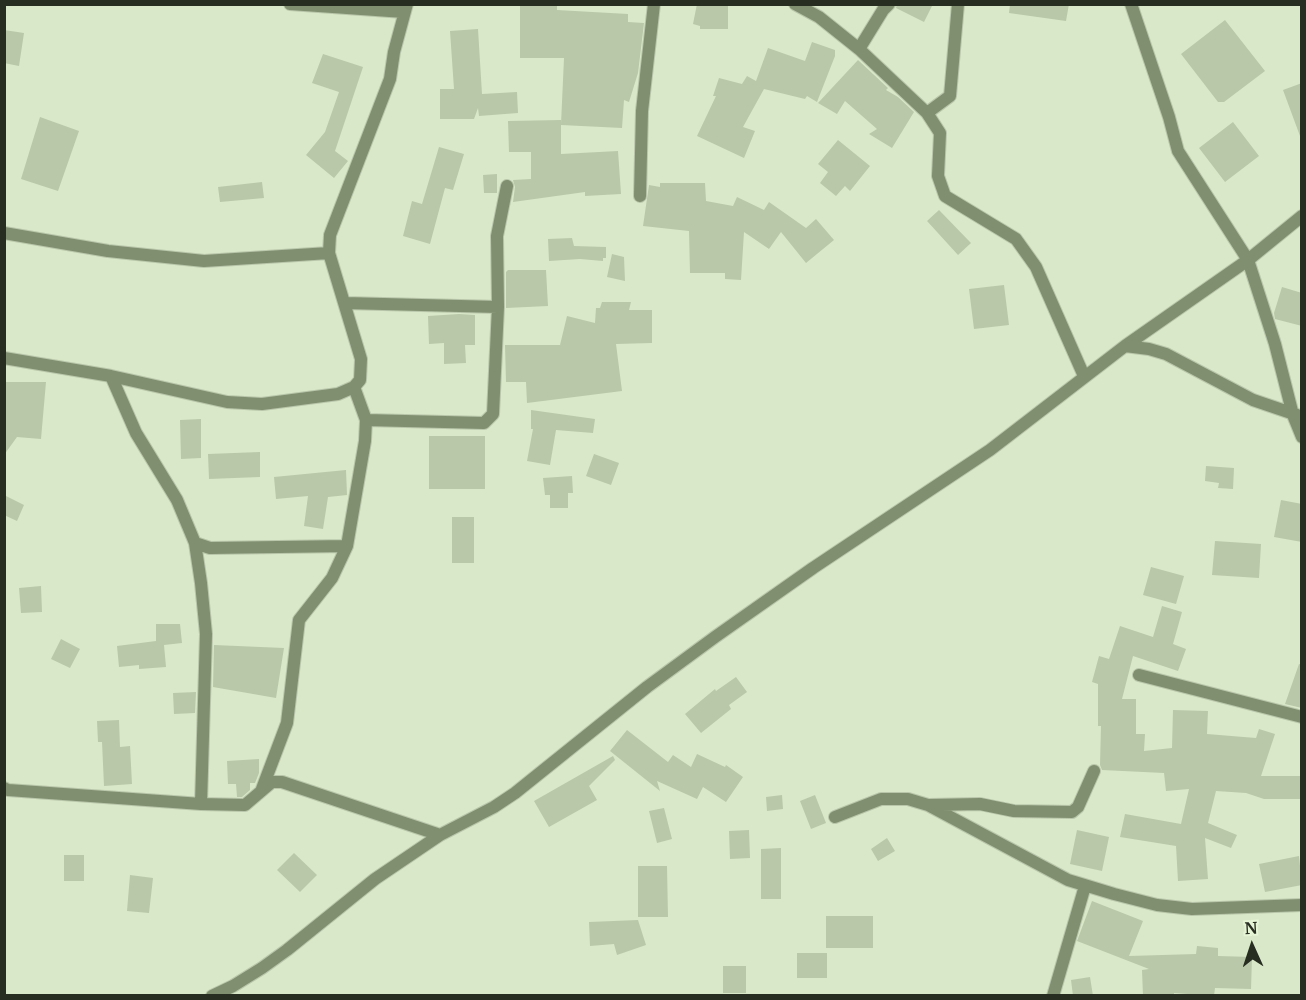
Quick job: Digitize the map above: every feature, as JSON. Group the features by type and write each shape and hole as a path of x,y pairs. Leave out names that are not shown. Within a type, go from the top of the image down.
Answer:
{"street":[{"path":"4,358 111,376 238,403 262,404 338,394 354,387 360,380 361,359 329,253 330,235 390,79 405,8 290,4"},
{"path":"640,196 642,111 654,4"},
{"path":"795,4 819,17 859,49 927,113 940,134 939,176 945,196 1016,239 1036,267 1084,376"},
{"path":"859,49 889,4"},
{"path":"927,113 950,96 957,4"},
{"path":"1131,4 1178,151 1248,260 1302,437"},
{"path":"366,420 484,423 493,414 498,307 497,236 507,186"},
{"path":"212,996 262,968 288,950 375,879 440,835 494,807 515,793 647,687 715,637 813,568 990,450 1084,376 1299,222"},
{"path":"4,233 108,251 204,261 329,253"},
{"path":"345,303 498,307"},
{"path":"1125,346 1166,354 1252,400 1297,415"},
{"path":"111,376 136,433 177,500 195,543 206,634 201,804"},
{"path":"261,792 287,723 299,620 332,578 347,546 365,441 366,420 354,387"},
{"path":"195,543 210,548 347,546"},
{"path":"1139,675 1302,717"},
{"path":"927,805 980,804 1014,811 1072,812 1078,807 1094,771"},
{"path":"4,788 201,804 245,805 272,782 282,782 440,835"},
{"path":"836,817 882,799 892,797 908,799 927,805 1068,880 1156,905 1192,909 1302,905"},
{"path":"1053,996 1086,886"}],"building":[{"path":"697,4 728,4 728,29 700,29 700,26 693,24"},
{"path":"897,4 933,4 924,22 896,8"},
{"path":"1010,4 1069,4 1066,21 1009,13"},
{"path":"520,6 557,6 557,10 628,14 628,22 644,23 638,73 629,102 624,100 622,128 561,125 561,154 618,151 621,194 585,196 585,192 513,202 515,187 513,180 531,179 531,152 509,152 508,121 561,120 561,124 564,58 520,58"},
{"path":"1225,20 1265,71 1224,102 1218,102 1181,54"},
{"path":"478,29 482,94 517,92 518,113 479,116 478,108 474,119 440,119 440,89 454,89 450,31"},
{"path":"4,30 24,33 19,66 4,63"},
{"path":"812,42 835,50 835,56 817,102 807,96 805,99 764,89 743,127 755,131 744,158 697,136 716,96 713,96 719,78 742,84 747,76 756,81 768,48 805,61"},
{"path":"323,54 363,67 335,151 348,161 334,178 306,155 325,132 339,92 312,83"},
{"path":"858,60 888,88 886,90 898,97 914,112 892,148 869,134 877,129 845,101 837,114 818,103"},
{"path":"1302,83 1302,136 1300,136 1283,90"},
{"path":"40,117 79,131 58,191 21,179"},
{"path":"1233,122 1259,156 1225,182 1199,148"},
{"path":"838,140 870,166 850,191 845,186 836,196 820,183 828,172 818,164"},
{"path":"439,147 464,154 453,190 445,188 430,244 403,236 412,201 422,204"},
{"path":"497,174 497,193 484,193 483,175"},
{"path":"262,182 264,198 220,202 218,187"},
{"path":"660,183 705,183 706,201 733,206 737,197 764,210 769,202 806,228 816,219 834,240 806,263 781,232 769,249 744,232 741,280 725,279 725,273 690,273 689,231 643,226 649,185 660,187"},
{"path":"939,210 971,243 958,255 927,221"},
{"path":"572,238 574,246 606,247 606,258 603,258 603,261 580,259 549,261 548,239"},
{"path":"612,254 624,257 625,281 607,277"},
{"path":"508,270 546,270 548,306 506,308 506,272"},
{"path":"1004,285 1009,325 974,329 969,289"},
{"path":"1282,287 1302,293 1302,326 1275,319 1274,313"},
{"path":"602,302 631,302 629,310 652,310 652,343 616,344 622,391 527,403 526,382 506,382 505,345 560,345 567,316 595,323 596,308 600,308"},
{"path":"475,315 475,345 465,345 466,363 444,364 444,343 429,344 428,316"},
{"path":"4,382 46,382 41,439 17,437 4,455"},
{"path":"531,410 595,419 593,433 556,430 550,465 527,461 533,429 531,429"},
{"path":"201,419 201,458 181,459 180,420"},
{"path":"429,436 485,436 485,489 429,489"},
{"path":"260,452 260,477 209,479 208,454"},
{"path":"594,454 619,463 611,485 586,476"},
{"path":"1206,466 1234,468 1233,489 1218,488 1219,483 1205,481"},
{"path":"346,470 347,495 328,497 323,529 304,526 308,496 276,499 274,477"},
{"path":"572,476 573,493 568,493 568,508 550,508 550,495 545,495 543,478"},
{"path":"4,495 24,505 17,521 4,515"},
{"path":"1281,500 1302,504 1302,542 1274,537"},
{"path":"452,517 474,517 474,563 452,563"},
{"path":"1215,541 1261,544 1259,578 1212,575"},
{"path":"1151,567 1184,576 1176,604 1143,595"},
{"path":"41,586 42,612 21,613 19,588"},
{"path":"1162,606 1182,612 1173,644 1186,649 1178,671 1133,656 1122,699 1136,699 1136,734 1145,734 1144,751 1172,748 1173,710 1208,711 1207,734 1256,738 1259,729 1275,734 1261,776 1302,776 1302,799 1264,799 1246,793 1216,791 1208,823 1237,835 1231,848 1205,838 1208,879 1178,881 1176,846 1120,837 1125,814 1181,824 1189,789 1166,791 1164,773 1102,770 1100,765 1101,726 1098,726 1098,684 1092,682 1099,656 1109,659 1120,626 1153,637"},
{"path":"156,624 180,624 182,643 164,645 166,667 139,669 139,665 119,667 117,646 156,641"},
{"path":"61,639 80,649 70,668 51,659"},
{"path":"214,645 284,648 276,698 213,687"},
{"path":"1299,664 1302,665 1302,708 1285,704"},
{"path":"736,677 747,692 729,705 731,709 701,733 685,714 715,689 716,691"},
{"path":"196,692 195,713 174,714 173,693"},
{"path":"119,720 120,747 130,746 132,784 104,786 102,742 98,742 97,721"},
{"path":"627,730 668,762 673,755 691,767 697,754 725,767 726,765 743,777 726,802 703,787 697,799 657,781 660,791 610,751"},
{"path":"613,756 615,760 589,786 597,800 549,827 534,801"},
{"path":"259,759 259,773 255,783 250,783 250,790 242,797 237,797 236,784 228,784 227,761"},
{"path":"782,795 783,809 767,811 766,797"},
{"path":"815,795 826,823 811,829 800,801"},
{"path":"664,808 672,839 657,843 649,811"},
{"path":"749,830 750,858 730,859 729,831"},
{"path":"1077,830 1109,837 1102,871 1070,864"},
{"path":"887,838 895,851 878,861 871,849"},
{"path":"781,848 781,899 761,899 761,849"},
{"path":"294,853 317,875 300,892 277,870"},
{"path":"64,855 84,855 84,881 64,881"},
{"path":"1299,856 1302,885 1265,892 1259,864"},
{"path":"638,866 667,866 668,917 638,917"},
{"path":"130,875 153,878 149,913 127,911"},
{"path":"1092,901 1143,921 1129,956 1196,954 1197,946 1218,948 1218,956 1252,957 1251,989 1215,988 1214,996 1174,993 1174,996 1143,996 1142,970 1149,969 1077,941"},
{"path":"826,916 873,916 873,948 826,948"},
{"path":"638,920 646,945 617,955 614,944 590,946 589,922"},
{"path":"797,953 827,953 827,978 797,978"},
{"path":"723,966 746,966 746,993 723,993"},
{"path":"1090,977 1093,996 1073,996 1071,980"}]}
